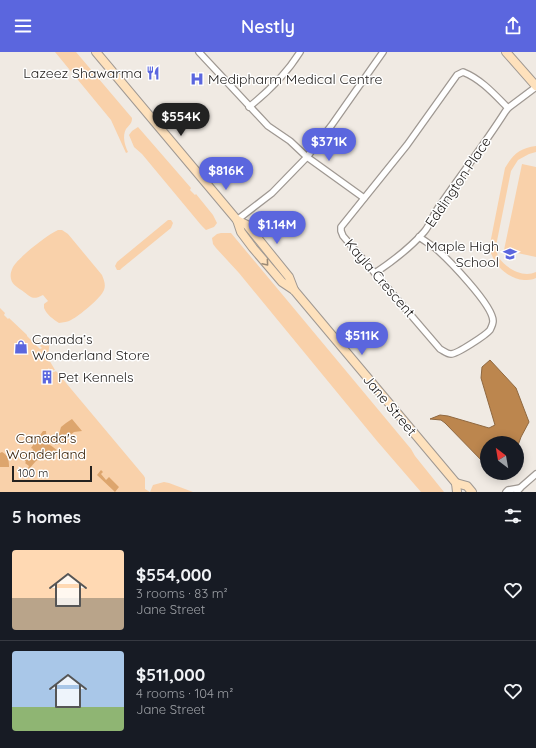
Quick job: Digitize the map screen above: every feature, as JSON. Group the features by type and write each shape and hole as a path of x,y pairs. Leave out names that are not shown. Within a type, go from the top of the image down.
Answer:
{"main road":[{"name":"Jane Street","path":"96,52 237,220 241,232 253,248 282,282 294,290 456,488 467,486 472,492"},
{"path":"506,52 536,86"}],"street":[{"path":"199,52 268,126 364,198"},
{"path":"249,107 267,92 288,69 300,52"},
{"path":"237,220 272,193 307,156 331,126 383,52"},
{"name":"Kayla Crescent","path":"419,237 442,255 479,295 493,320 490,330 462,350 452,354 446,353 440,349 343,236 341,227 407,145 457,75 463,72 471,75 489,89 508,108"},
{"name":"Eddington Place","path":"375,273 402,253 425,231 437,209 508,108 536,86"},
{"path":"506,492 508,490 518,490 536,474"}],"green space":[{"path":"55,52 76,52 132,118 131,123 126,129 124,135 128,152 126,153 111,120"},
{"path":"138,127 191,188 190,190 195,195 196,194 213,215 217,223 214,227 206,230 201,225 142,154 134,147 129,135"},
{"path":"536,146 536,152 518,160 511,171 496,246 499,258 506,266 526,274 536,272 536,278 532,280 524,280 508,275 496,263 491,253 490,244 505,168 514,155 518,152 526,148"},
{"path":"522,164 536,167 536,257 504,250"},
{"path":"168,220 171,220 173,223 171,228 120,270 117,270 115,266 117,262"},
{"path":"58,230 62,230 68,234 102,275 105,286 99,298 84,311 70,321 59,323 50,317 45,310 44,304 48,301 43,295 35,298 31,297 14,285 11,276 13,267 27,252"},
{"path":"221,233 231,233 411,449 444,492 421,492 377,441 239,273 213,244 212,238"},
{"name":"Canada's Wonderland","path":"0,308 5,313 4,315 27,335 40,349 42,348 40,346 49,337 50,338 48,358 55,370 50,371 49,368 42,376 44,378 42,381 45,383 51,376 51,372 56,371 144,476 145,489 150,492 0,492"},
{"path":"72,419 82,431 74,432 60,444 55,445 52,440 53,437 59,434 61,427"},
{"path":"43,431 46,431 49,444 58,451 53,457 46,455 36,461 29,469 29,466 25,463 24,458 28,460 29,457 32,458 34,453 32,452 33,449 31,448"},
{"path":"2,452 8,458 9,467 0,467 0,453"},
{"path":"101,470 103,472 101,474 106,480 109,477 119,487 115,492 97,475"},
{"path":"164,482 193,492 150,492 153,485"}],"shaded area":[{"path":"490,360 516,388 529,422 522,436 480,436 480,459 445,423 441,420 430,419 440,415 489,428 495,425 481,378 482,367"}],"place":[{"name":"Lazeez Shawarma","path":"153,73"},
{"name":"Medipharm Medical Centre","path":"197,79"},
{"name":"Maple High School","path":"510,254"},
{"name":"Canada’s Wonderland Store","path":"21,347"},
{"name":"Pet Kennels","path":"47,377"}]}
